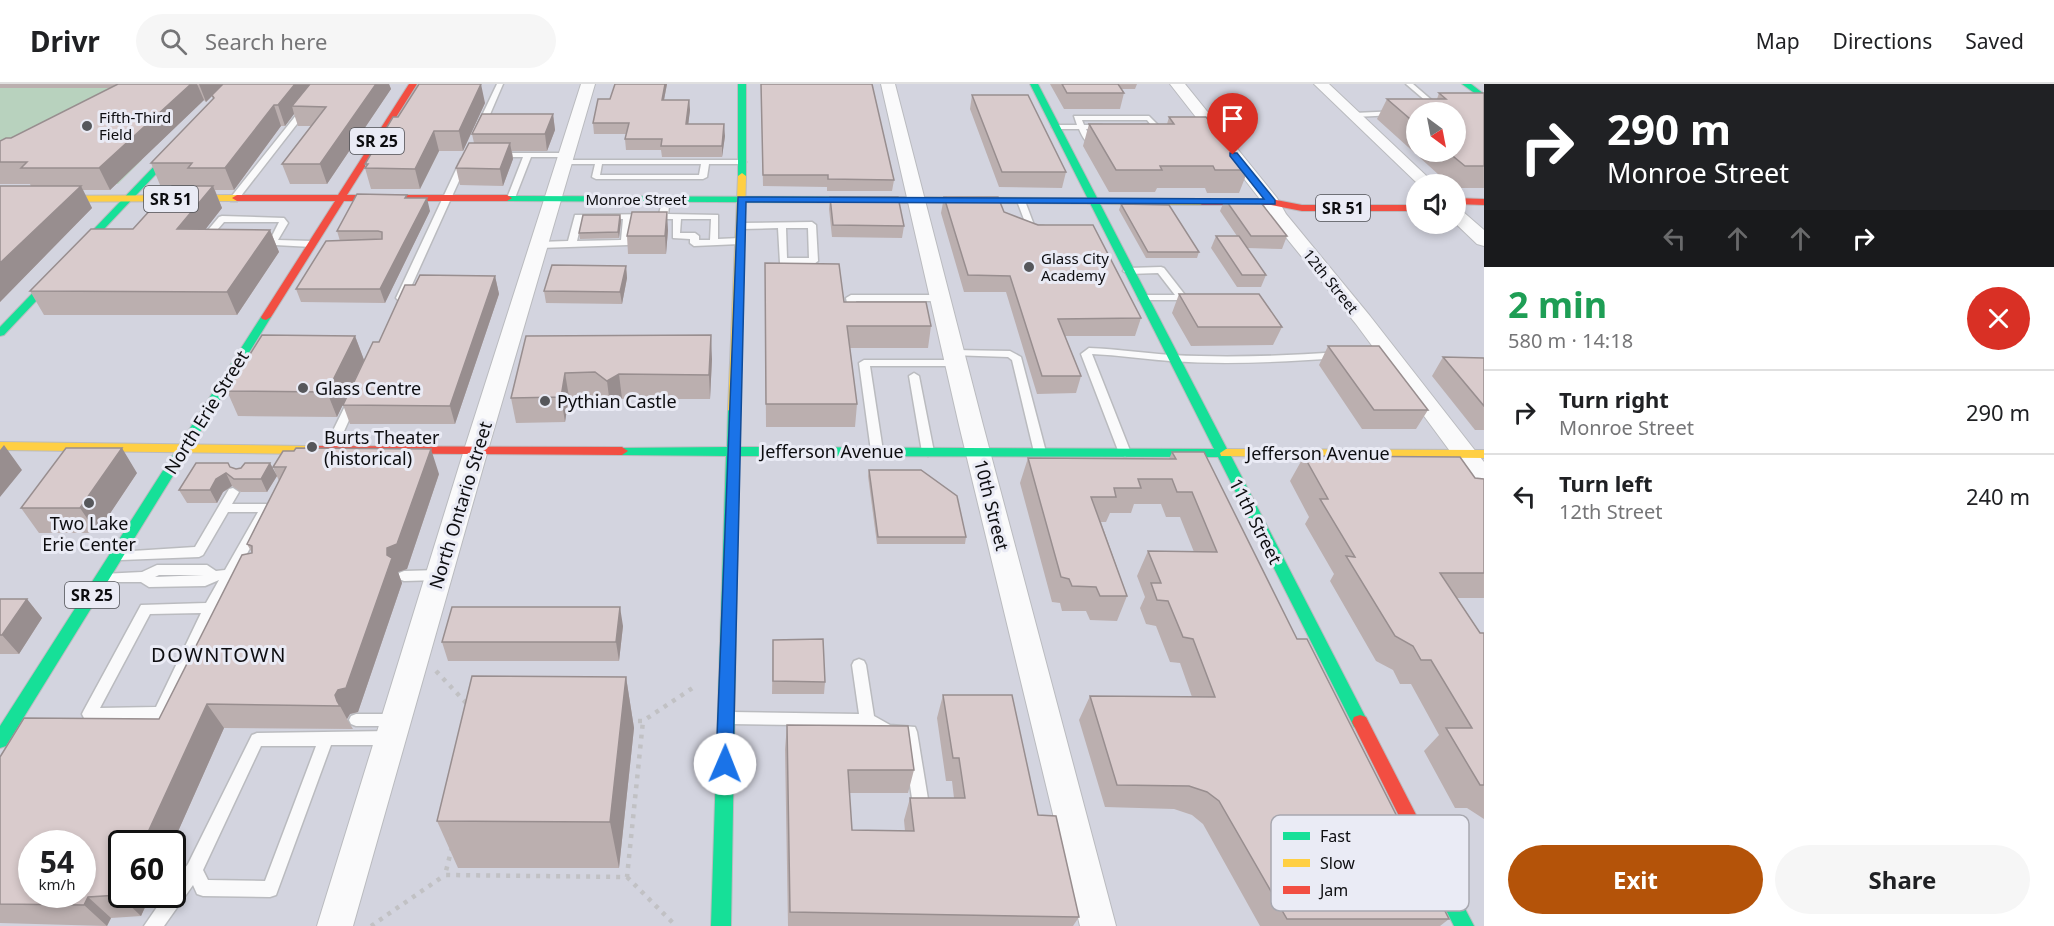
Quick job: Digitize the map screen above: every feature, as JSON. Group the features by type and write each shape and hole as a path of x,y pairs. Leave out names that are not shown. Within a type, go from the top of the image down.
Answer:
{"main road":[{"path":"0,333 6,320 128,199 237,84"},
{"name":"North Erie Street","path":"0,741 183,449 313,248 413,84"},
{"path":"721,926 742,199 742,84"},
{"name":"11th Street","path":"1034,84 1093,202 1101,229 1128,271 1407,815"},
{"path":"1466,84 1479,100"},
{"name":"Monroe Street","path":"0,199 603,198 1271,202 1293,198 1406,197"},
{"path":"1466,201 1484,202"},
{"name":"Monroe Street","path":"1271,202 1302,208 1406,208"},
{"name":"Jefferson Avenue","path":"0,446 183,449 256,454 297,454 330,449 1474,454"},
{"name":"11th Street","path":"1456,911 1464,926"}],"street":[{"name":"North Ontario Street","path":"335,926 476,450 588,84"},
{"name":"10th Street","path":"888,84 940,308 955,358 1098,926"},
{"name":"12th Street","path":"1177,84 1271,202 1278,216 1363,320 1382,353 1474,454 1484,479"},
{"path":"1321,84 1416,174"},
{"path":"1466,224 1484,240"}],"lane":[{"path":"219,240 206,238 326,84"},
{"path":"475,138 500,84"},
{"path":"1409,84 1431,102"},
{"path":"1479,100 1484,103"},
{"path":"1354,115 1401,113"},
{"path":"1056,127 1155,127 1159,134 1150,136"},
{"path":"1081,127 1088,141 1110,141"},
{"path":"394,311 468,155"},
{"path":"488,155 528,155 599,162 742,162"},
{"path":"511,198 528,155"},
{"path":"599,162 596,177 703,177 705,162"},
{"path":"601,218 603,198"},
{"path":"663,216 666,199"},
{"path":"1021,201 1031,228 1053,228"},
{"path":"539,244 601,241 625,243 628,216"},
{"path":"572,244 578,217 677,216 695,227"},
{"path":"677,216 676,236 715,217 714,242"},
{"path":"222,219 281,220 284,223 272,243"},
{"path":"741,226 812,225 814,261 783,261 782,226"},
{"path":"695,227 694,243 740,241"},
{"path":"251,242 313,248"},
{"path":"1128,271 1161,270 1182,298"},
{"path":"865,313 854,313 851,298 915,302 940,308"},
{"path":"1142,298 1202,298"},
{"path":"1125,453 1086,354 1089,351 1172,358 1278,359 1351,354"},
{"path":"877,452 864,363 1010,354 1017,359 1040,452"},
{"path":"914,376 928,452"},
{"path":"330,449 359,386"},
{"path":"117,555 199,552 233,492"},
{"path":"210,608 146,609 89,714 160,713 210,608 269,503 224,508"},
{"path":"103,577 144,577 149,582 205,581 213,576 248,574"},
{"path":"404,576 439,576"},
{"path":"859,665 867,720"},
{"path":"726,718 867,720 888,730 910,732 921,805"},
{"path":"356,720 393,729"},
{"path":"153,926 194,870 257,740 286,734 326,739 393,729"},
{"path":"194,870 203,888 270,889 326,739"}],"path":[{"path":"436,671 474,711"},
{"path":"620,720 643,721 702,682"},
{"path":"627,877 643,721"},
{"path":"445,875 453,842"},
{"path":"371,926 445,875 627,877 676,926"}],"shaded area":[{"path":"0,84 1484,84 1484,926 0,926"}],"green space":[{"name":"Fifth-Third Field","path":"0,84 216,84 106,160 142,160 118,184 0,184"}],"building":[{"path":"118,84 191,84 99,168 21,168 27,162 0,162 0,141 11,138"},
{"path":"223,84 295,84 278,105 274,105 225,168 188,168 192,163 151,163 214,98 212,95"},
{"path":"310,84 376,84 320,164 282,164 326,107 292,106"},
{"path":"419,84 481,84 459,131 434,131 415,169 365,168 368,164 365,164 393,117 398,117"},
{"path":"615,84 665,84 662,100 689,100 686,124 724,124 722,146 661,146 662,139 625,139 629,123 593,123 598,99 610,99"},
{"path":"761,84 872,84 894,180 828,179 828,175 763,175"},
{"path":"1062,84 1118,84 1124,93 1067,93"},
{"path":"1439,93 1484,93 1484,166 1465,166 1460,162 1466,162 1466,102 1406,102 1406,115 1387,99 1446,99"},
{"path":"972,95 1028,95 1066,172 1002,172"},
{"path":"482,114 553,114 545,134 472,134"},
{"path":"1169,117 1206,117 1248,170 1215,170 1213,166 1160,166 1162,170 1116,170 1089,124 1174,124"},
{"path":"469,143 510,143 500,169 456,168"},
{"path":"0,186 81,186 0,263"},
{"path":"172,186 213,186 177,229 270,230 227,292 30,291 91,229 133,229"},
{"path":"357,194 407,195 405,198 427,198 380,289 296,289 326,241 382,239 382,232 378,231 337,231"},
{"path":"830,197 898,197 904,226 833,225"},
{"path":"944,197 998,197 1004,212 1038,225 1093,225 1141,318 1058,319 1081,376 1042,376 1010,276 968,275"},
{"path":"1225,199 1258,199 1287,236 1251,236"},
{"path":"1121,204 1169,205 1199,252 1148,252"},
{"path":"632,212 667,212 665,236 627,236"},
{"path":"583,215 620,215 618,232 579,233"},
{"path":"1216,236 1239,236 1266,275 1242,275"},
{"path":"765,263 839,264 844,302 926,302 931,326 847,326 857,404 766,404"},
{"path":"552,265 626,266 620,292 544,291"},
{"path":"420,275 495,276 450,406 343,405 373,342 379,342 405,285 415,285"},
{"path":"1179,294 1259,294 1282,327 1198,327"},
{"path":"262,335 355,336 327,392 227,391"},
{"path":"711,335 709,375 619,374 607,381 595,372 565,373 561,397 511,398 526,336"},
{"path":"1328,346 1379,346 1428,410 1374,410"},
{"path":"1443,357 1484,358 1484,406"},
{"path":"66,448 122,448 80,508 21,508"},
{"path":"296,448 431,449 397,544 387,548 387,555 392,558 346,688 338,690 335,695 340,706 207,704 149,830 108,830 108,896 96,896 96,830 18,830 18,904 0,904 0,757 24,718 159,719 242,555 252,553 252,546 247,544 286,467 273,467 283,451 294,451"},
{"path":"1172,452 1204,452 1297,639 1307,639 1396,815 1271,815 1271,891 1219,801 1207,792 1189,786 1117,785 1090,696 1215,697 1193,639 1183,637 1168,601 1157,600 1151,583 1161,583 1148,551 1217,552 1192,492 1177,492 1172,479 1138,479 1141,488 1114,488 1116,497 1091,497 1127,596 1100,596 1096,587 1072,586 1069,579 1061,577 1028,458 1176,459"},
{"path":"1304,456 1460,457 1475,478 1484,479 1484,573 1440,573 1480,633 1484,633 1484,785 1480,785 1446,728 1472,728 1431,660 1421,660 1413,646 1395,636 1346,556 1355,557 1320,499 1328,499"},
{"path":"196,463 228,463 230,467 236,469 241,468 245,463 270,463 261,479 234,479 226,473 216,479 210,490 179,490"},
{"path":"869,470 921,470 957,496 966,537 878,537"},
{"path":"0,599 27,599 2,635 0,635"},
{"path":"452,607 620,607 616,642 442,642"},
{"path":"823,639 825,682 773,681 773,640"},
{"path":"472,676 626,677 610,822 437,821"},
{"path":"943,695 1012,695 1038,815 1056,816 1079,917 790,912 787,725 908,726 914,770 848,770 852,830 914,831 910,798 965,798 959,758 953,758"},
{"path":"1282,911 1445,911 1449,919 1287,919"}],"traffic: fast":[{"path":"0,333 237,84"},
{"path":"742,84 742,176"},
{"path":"1034,84 1360,722"},
{"path":"1466,84 1484,98"},
{"path":"507,198 909,200"},
{"path":"0,741 266,317"},
{"path":"721,926 734,410"},
{"path":"622,451 1226,453"},
{"path":"1456,911 1464,926"}],"traffic: slow":[{"path":"734,410 742,176"},
{"path":"0,199 237,198"},
{"path":"909,200 1202,202"},
{"path":"0,446 307,450"},
{"path":"1226,453 1484,454"}],"traffic: jam":[{"path":"266,317 413,84"},
{"path":"237,198 507,198"},
{"path":"1466,201 1484,202"},
{"path":"1202,202 1271,202 1302,208 1406,208"},
{"path":"307,450 622,451"},
{"path":"1360,722 1407,815"}],"place":[{"name":"Fifth-Third Field","path":"87,126"},
{"name":"Glass City Academy","path":"1029,267"},
{"name":"Glass Centre","path":"303,388"},
{"name":"Pythian Castle","path":"545,401"},
{"name":"Burts Theater (historical)","path":"312,447"},
{"name":"Two Lake Erie Center","path":"89,503"}],"district":[{"name":"DOWNTOWN","path":"219,654"}],"route":[{"path":"725,764 733,430 742,199 1271,202 1233,155"}]}
